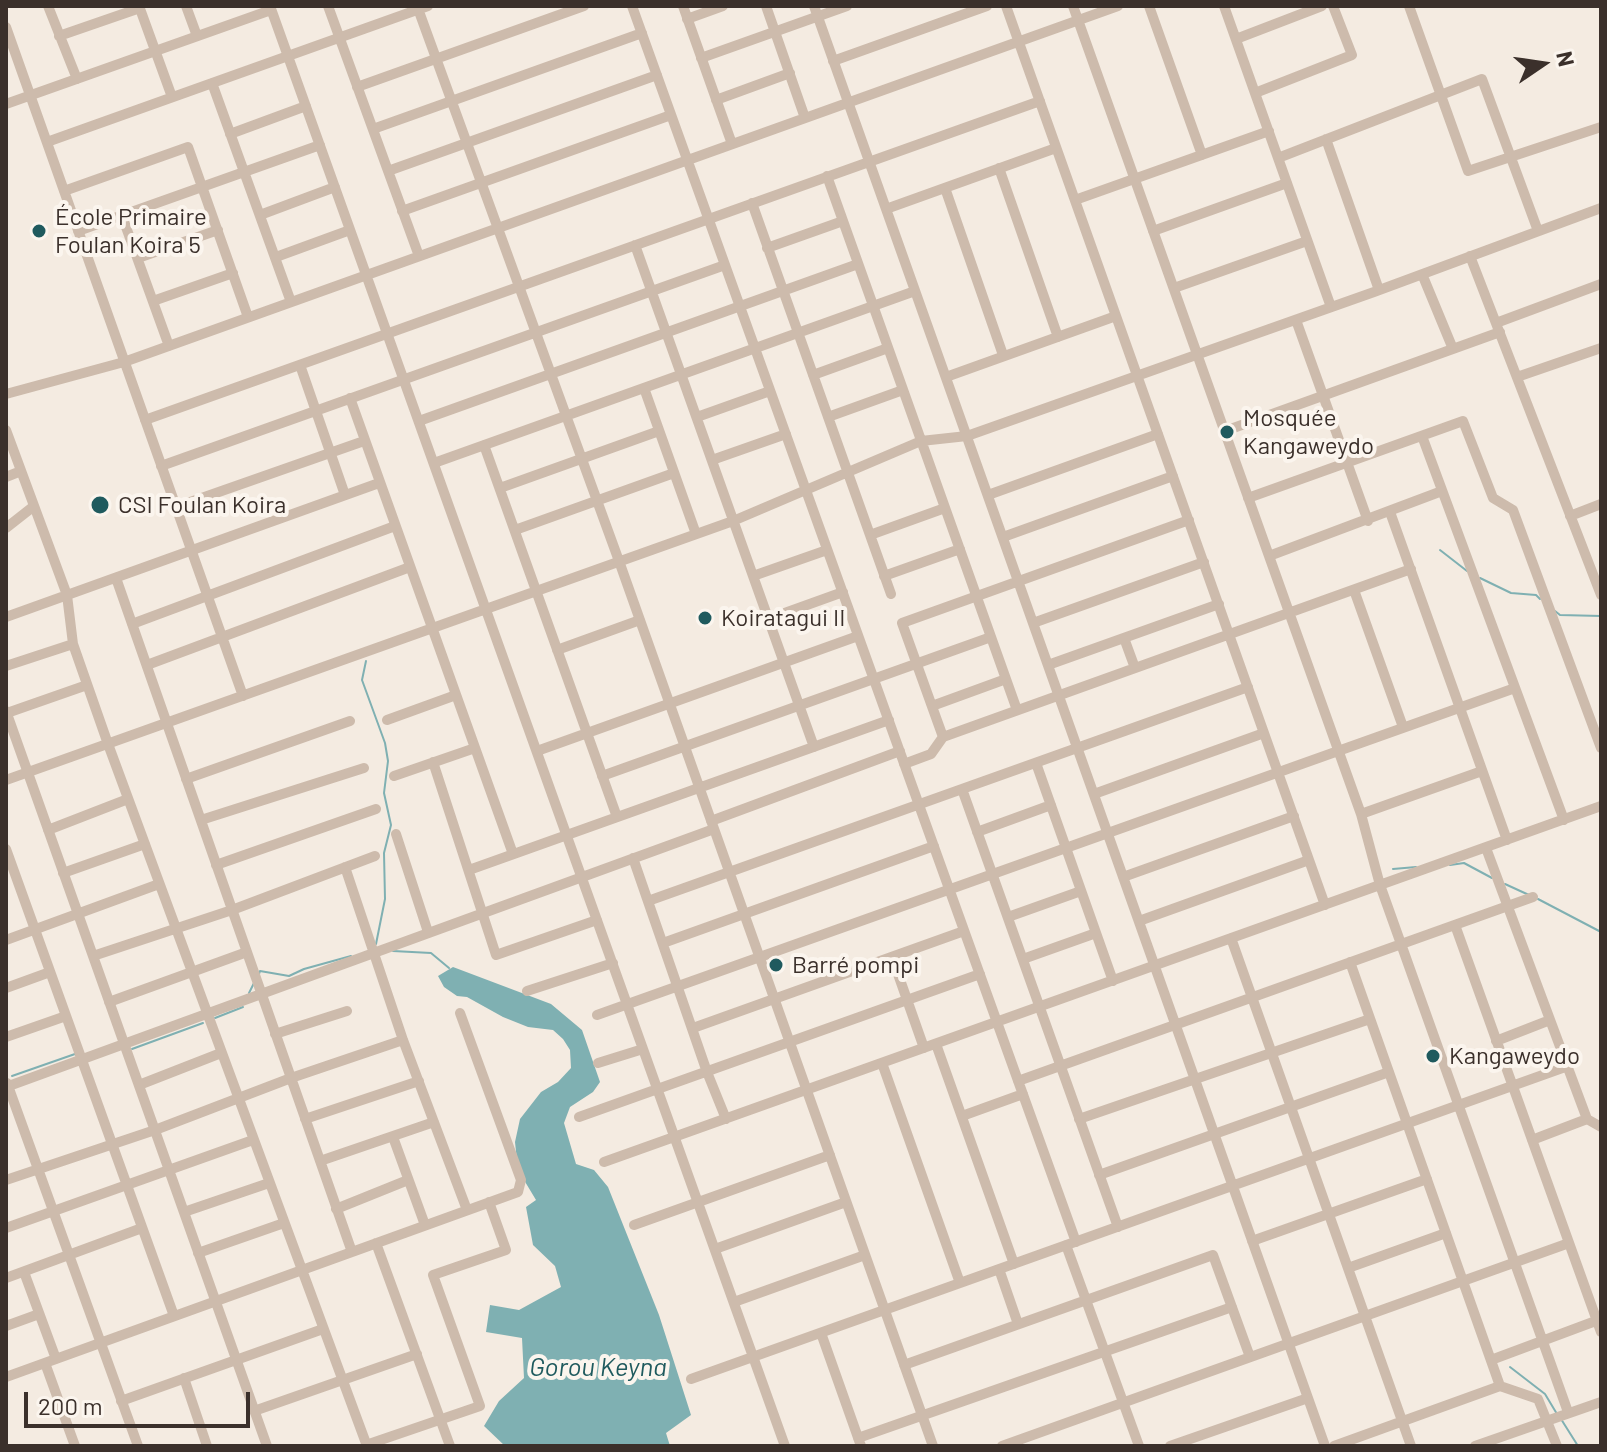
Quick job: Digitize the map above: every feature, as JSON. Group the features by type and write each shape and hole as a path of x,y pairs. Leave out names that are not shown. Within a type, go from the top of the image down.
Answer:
{"street":[{"path":"48,6 77,79"},
{"path":"186,6 197,36"},
{"path":"328,6 419,256"},
{"path":"357,87 584,6"},
{"path":"632,6 1023,1094 1086,1300 1139,1446"},
{"path":"683,6 732,144"},
{"path":"687,19 723,6"},
{"path":"766,6 805,118"},
{"path":"701,58 775,32 816,11 847,6"},
{"path":"833,61 987,6"},
{"path":"1006,6 1325,905"},
{"path":"1073,6 1361,814 1380,885 1568,1412"},
{"path":"6,394 124,362 1118,6"},
{"path":"1149,6 1202,155"},
{"path":"1224,6 1331,307"},
{"path":"1236,39 1322,6"},
{"path":"1255,93 1352,55 1333,6"},
{"path":"1409,6 1468,171 1601,127"},
{"path":"59,36 139,7 172,97"},
{"path":"47,142 421,7 436,59 619,561 933,1446"},
{"path":"6,104 270,8 785,1446"},
{"path":"816,11 1325,1446"},
{"path":"6,27 11,58 30,96 47,142 243,696"},
{"path":"373,129 642,33"},
{"path":"716,100 790,73"},
{"path":"388,171 657,75"},
{"path":"1278,158 1482,79 1538,231"},
{"path":"212,83 291,302"},
{"path":"145,420 1040,101"},
{"path":"230,134 306,106"},
{"path":"402,211 671,115"},
{"path":"1075,200 1269,131"},
{"path":"1326,139 1379,290"},
{"path":"78,231 320,145"},
{"path":"64,191 188,147 248,317"},
{"path":"886,209 1056,148"},
{"path":"999,168 1058,337"},
{"path":"827,176 1017,710"},
{"path":"1153,231 1287,183"},
{"path":"260,215 335,187"},
{"path":"945,188 1003,355"},
{"path":"752,203 891,594"},
{"path":"6,780 733,521 921,441 967,436 1601,208"},
{"path":"122,216 169,346"},
{"path":"767,248 843,221"},
{"path":"138,258 218,230"},
{"path":"276,257 350,230"},
{"path":"1174,288 1307,241"},
{"path":"635,245 814,747"},
{"path":"1470,256 1601,595"},
{"path":"419,421 858,264"},
{"path":"161,466 725,265"},
{"path":"153,301 233,273"},
{"path":"1422,274 1453,349"},
{"path":"1225,431 1453,349 1601,284"},
{"path":"434,463 915,291"},
{"path":"946,377 1116,316"},
{"path":"1296,320 1368,521"},
{"path":"813,375 888,348"},
{"path":"1517,377 1601,348"},
{"path":"300,365 345,495"},
{"path":"644,388 696,534"},
{"path":"828,417 903,390"},
{"path":"697,417 770,391"},
{"path":"350,398 513,854"},
{"path":"1248,498 1463,421 1493,498 1513,510 1601,748"},
{"path":"6,430 67,595 73,644 87,685 366,1446 480,1403 433,1275 506,1250 489,1202"},
{"path":"500,488 659,431"},
{"path":"712,460 786,434"},
{"path":"988,495 1158,434"},
{"path":"1422,436 1564,820"},
{"path":"176,507 364,441"},
{"path":"484,445 617,817"},
{"path":"6,477 21,471"},
{"path":"515,530 674,473"},
{"path":"1003,537 1173,476"},
{"path":"6,617 379,483"},
{"path":"1269,556 1442,491"},
{"path":"1570,516 1601,504"},
{"path":"6,528 34,506"},
{"path":"870,535 945,508"},
{"path":"1390,512 1507,840"},
{"path":"943,737 902,623 1189,520"},
{"path":"132,624 395,526"},
{"path":"884,576 960,549"},
{"path":"753,576 827,550"},
{"path":"1033,623 1204,562"},
{"path":"147,665 410,567"},
{"path":"904,764 931,754 943,737 1411,569"},
{"path":"116,578 352,1252"},
{"path":"1354,590 1403,727"},
{"path":"768,619 843,592"},
{"path":"1048,665 1219,604"},
{"path":"557,650 640,620"},
{"path":"537,751 858,636"},
{"path":"602,776 991,637"},
{"path":"1124,638 1135,668"},
{"path":"6,666 73,644"},
{"path":"932,706 1006,679"},
{"path":"87,685 6,712 267,1446"},
{"path":"648,901 1248,687"},
{"path":"597,1015 1515,688"},
{"path":"387,720 456,695"},
{"path":"469,870 889,720"},
{"path":"186,779 350,721"},
{"path":"1094,794 1264,733"},
{"path":"394,776 475,748"},
{"path":"138,1446 7,1085 633,858 900,751"},
{"path":"433,762 496,955 597,920"},
{"path":"1036,763 1113,981"},
{"path":"201,820 364,768"},
{"path":"1361,814 1482,771"},
{"path":"962,789 1118,1227"},
{"path":"48,830 128,799"},
{"path":"977,832 1051,805"},
{"path":"604,1162 1601,806"},
{"path":"216,865 376,809"},
{"path":"1123,877 1294,816"},
{"path":"396,834 428,932"},
{"path":"63,873 145,844"},
{"path":"663,943 934,846"},
{"path":"1486,848 1587,1119 1601,1127"},
{"path":"6,849 174,1316"},
{"path":"93,956 232,910 375,856"},
{"path":"633,858 726,1119"},
{"path":"1139,921 1309,860"},
{"path":"345,867 403,1040 467,1210"},
{"path":"6,940 159,884"},
{"path":"1008,917 1081,891"},
{"path":"1018,1081 1533,897"},
{"path":"1455,925 1599,1319 1601,1332"},
{"path":"693,1028 964,931"},
{"path":"1023,959 1096,933"},
{"path":"1231,938 1411,1446"},
{"path":"109,1002 247,952"},
{"path":"892,957 924,1048"},
{"path":"1350,962 1500,1386"},
{"path":"527,991 613,963"},
{"path":"6,988 50,972"},
{"path":"579,1117 980,974"},
{"path":"275,1034 347,1011"},
{"path":"6,1377 518,1192 521,1180 460,1013"},
{"path":"6,1037 66,1016"},
{"path":"1079,1119 1370,1019"},
{"path":"1496,1041 1550,1020"},
{"path":"6,1180 403,1040"},
{"path":"936,1044 1014,1264"},
{"path":"598,1063 643,1049"},
{"path":"139,1085 221,1053"},
{"path":"882,1063 960,1283"},
{"path":"691,1379 1568,1066"},
{"path":"1099,1175 1389,1072"},
{"path":"305,1119 419,1081"},
{"path":"962,1116 1023,1094"},
{"path":"1532,1140 1587,1119"},
{"path":"320,1161 434,1122"},
{"path":"393,1137 425,1225"},
{"path":"7,1224 53,1212 253,1140"},
{"path":"634,1225 830,1155"},
{"path":"1252,1241 1427,1179"},
{"path":"336,1209 408,1180"},
{"path":"184,1212 269,1183"},
{"path":"715,1249 846,1202"},
{"path":"198,1253 284,1223"},
{"path":"6,1278 142,1228"},
{"path":"1348,1268 1446,1233"},
{"path":"376,1243 450,1446"},
{"path":"1002,1446 1569,1243"},
{"path":"734,1302 865,1255"},
{"path":"904,1365 1213,1255 1250,1357"},
{"path":"999,1269 1018,1324"},
{"path":"24,1272 39,1314 75,1446"},
{"path":"821,1333 860,1442 1232,1307"},
{"path":"6,1326 39,1314"},
{"path":"1491,1360 1599,1319"},
{"path":"121,1401 323,1329"},
{"path":"254,1411 417,1354"},
{"path":"184,1378 207,1446"},
{"path":"1334,1446 1500,1386 1538,1399 1557,1446"},
{"path":"1170,1446 1308,1398"},
{"path":"1475,1446 1601,1402"}],"water":[{"name":"Gorou Keyna","path":"453,967 551,1004 582,1030 600,1082 593,1092 570,1107 564,1123 576,1164 594,1170 608,1187 659,1315 691,1415 666,1433 670,1446 505,1446 484,1426 499,1401 524,1378 522,1338 486,1332 490,1305 519,1310 561,1287 555,1266 533,1245 526,1207 536,1200 518,1170 515,1142 520,1119 541,1092 558,1082 571,1068 570,1050 553,1030 528,1027 467,997 457,996 444,987 438,976"}],"waterway":[{"path":"1440,550 1467,571"},
{"path":"1480,578 1511,593 1536,595 1540,599"},
{"path":"1555,611 1560,615 1601,616"},
{"path":"366,661 362,680 385,743 388,761 384,793 391,825 384,853 385,899 376,944"},
{"path":"1450,865 1464,863 1492,878"},
{"path":"1393,869 1416,867"},
{"path":"1505,884 1529,895"},
{"path":"1538,899 1601,932"},
{"path":"393,951 431,953 449,968"},
{"path":"259,974 260,971 289,976 351,956"},
{"path":"249,993 254,983"},
{"path":"215,1018 243,1007"},
{"path":"132,1049 203,1023"},
{"path":"12,1076 75,1054"},
{"path":"1510,1367 1545,1394 1557,1414"},
{"path":"1561,1419 1578,1446"}],"place":[{"name":"École Primaire Foulan Koira 5","path":"39,231"},
{"name":"Mosquée Kangaweydo","path":"1227,432"},
{"name":"CSI Foulan Koira","path":"100,505"},
{"name":"Koiratagui II","path":"705,618"},
{"name":"Barré pompi","path":"776,965"},
{"name":"Kangaweydo","path":"1433,1056"}]}
